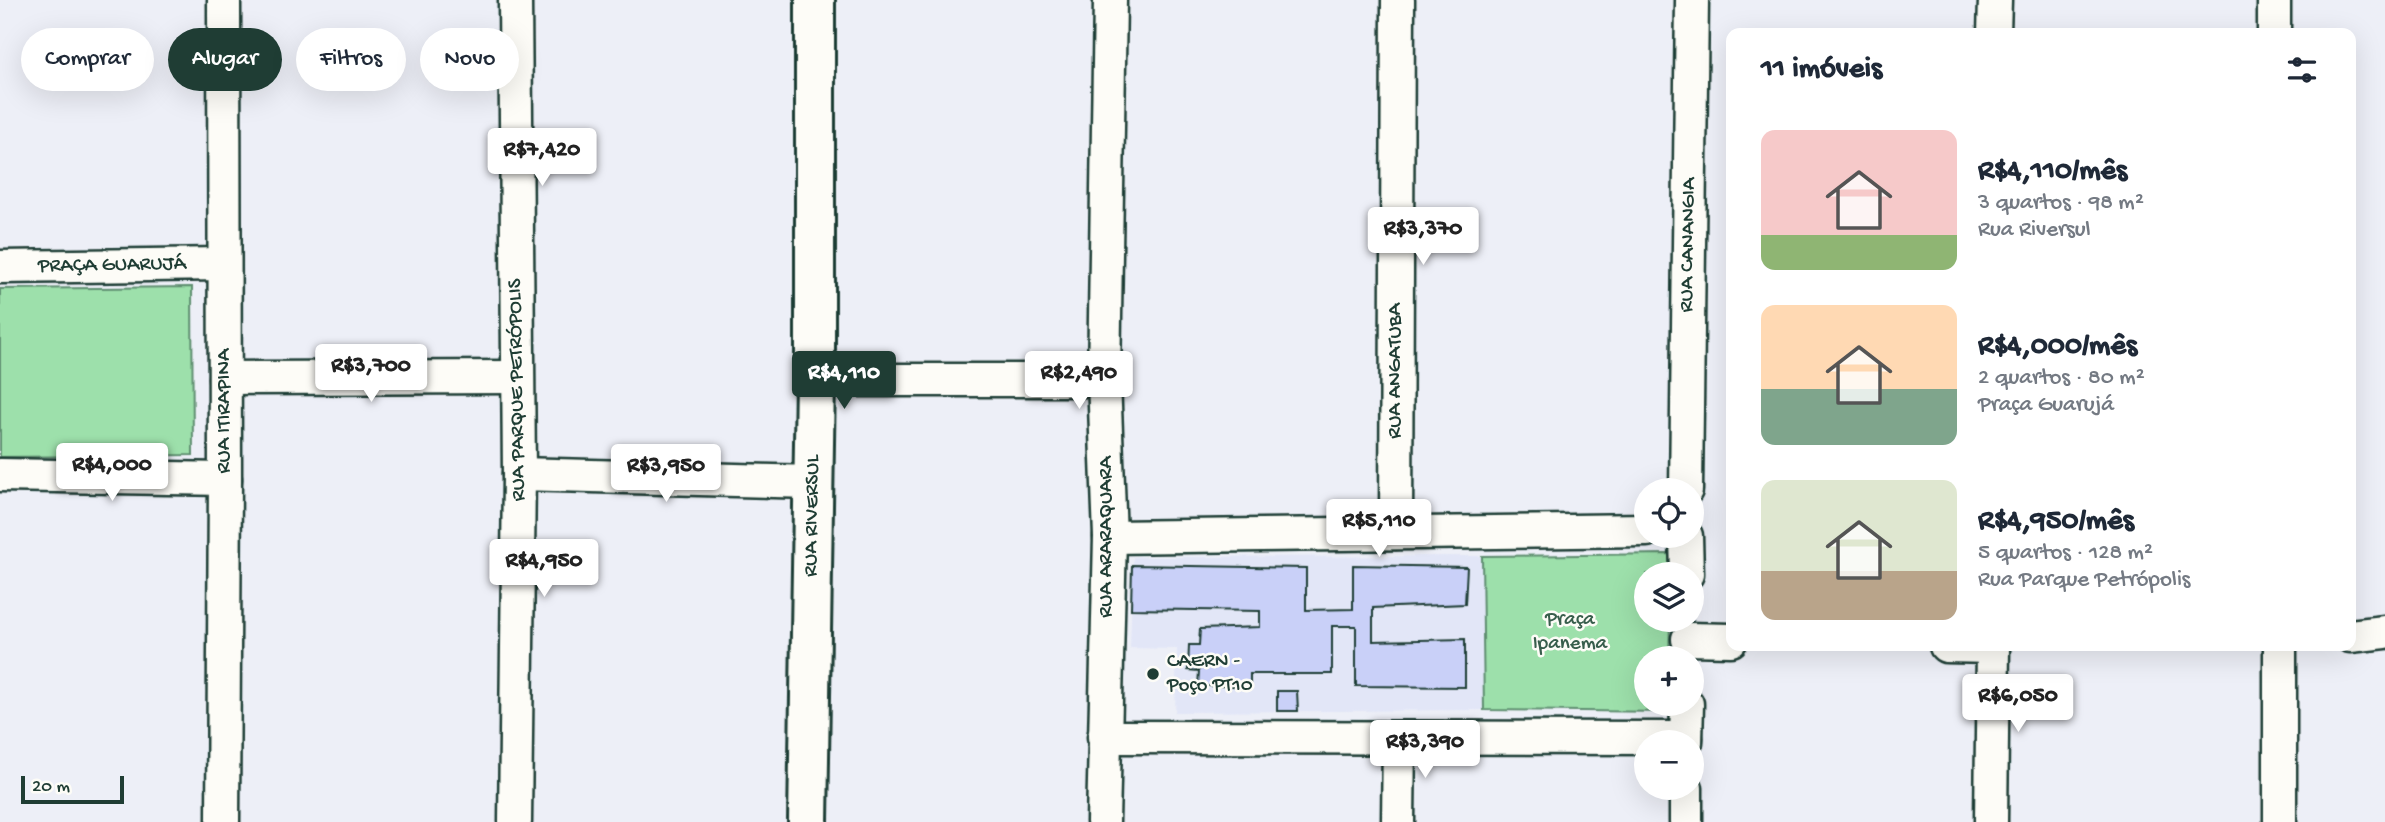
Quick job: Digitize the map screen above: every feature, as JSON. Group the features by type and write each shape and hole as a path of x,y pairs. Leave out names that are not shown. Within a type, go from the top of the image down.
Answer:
{"street":[{"name":"RUA ITIRAPINA","path":"223,822 224,0"},
{"name":"RUA PARQUE PETRÓPOLIS","path":"515,0 519,474 515,822"},
{"name":"RUA RIVERSUL","path":"808,822 815,380 815,0"},
{"name":"RUA ARARAQUARA","path":"1103,822 1111,537 1104,380 1110,0"},
{"name":"RUA ANGATUBA","path":"1396,533 1398,0"},
{"name":"RUA CANANGIA","path":"1686,478 1692,0"},
{"path":"1994,28 1995,0"},
{"path":"2274,0 2274,28"},
{"name":"PRAÇA GUARUJÁ","path":"0,267 224,264"},
{"path":"225,378 517,377"},
{"path":"815,380 1104,380"},
{"path":"519,474 813,482"},
{"path":"0,475 225,479"},
{"path":"1111,537 1634,530"},
{"path":"2356,635 2385,632"},
{"path":"1688,639 1726,640"},
{"path":"1991,822 1993,651"},
{"path":"2280,651 2280,822"},
{"path":"1104,737 1634,740"},
{"path":"1398,822 1399,738"},
{"path":"1686,800 1686,822"}],"shaded area":[{"path":"1482,556 1484,710 1175,712 1177,649 1130,648 1133,557"}],"green space":[{"path":"192,287 193,455 0,457 0,289"},
{"name":"Praça Ipanema","path":"1671,554 1671,562 1634,562 1634,632 1670,632 1669,646 1634,646 1634,712 1484,710 1482,556"}],"building":[{"path":"1132,565 1306,568 1306,610 1353,609 1353,565 1467,567 1465,604 1373,608 1373,641 1465,639 1465,687 1356,686 1356,626 1332,626 1332,674 1250,674 1250,686 1198,686 1199,671 1188,670 1189,645 1199,645 1200,629 1260,627 1260,611 1131,609"},
{"path":"1277,691 1297,691 1298,711 1277,711"}],"place":[{"name":"CAERN - Poço PT10","path":"1153,674"}]}
